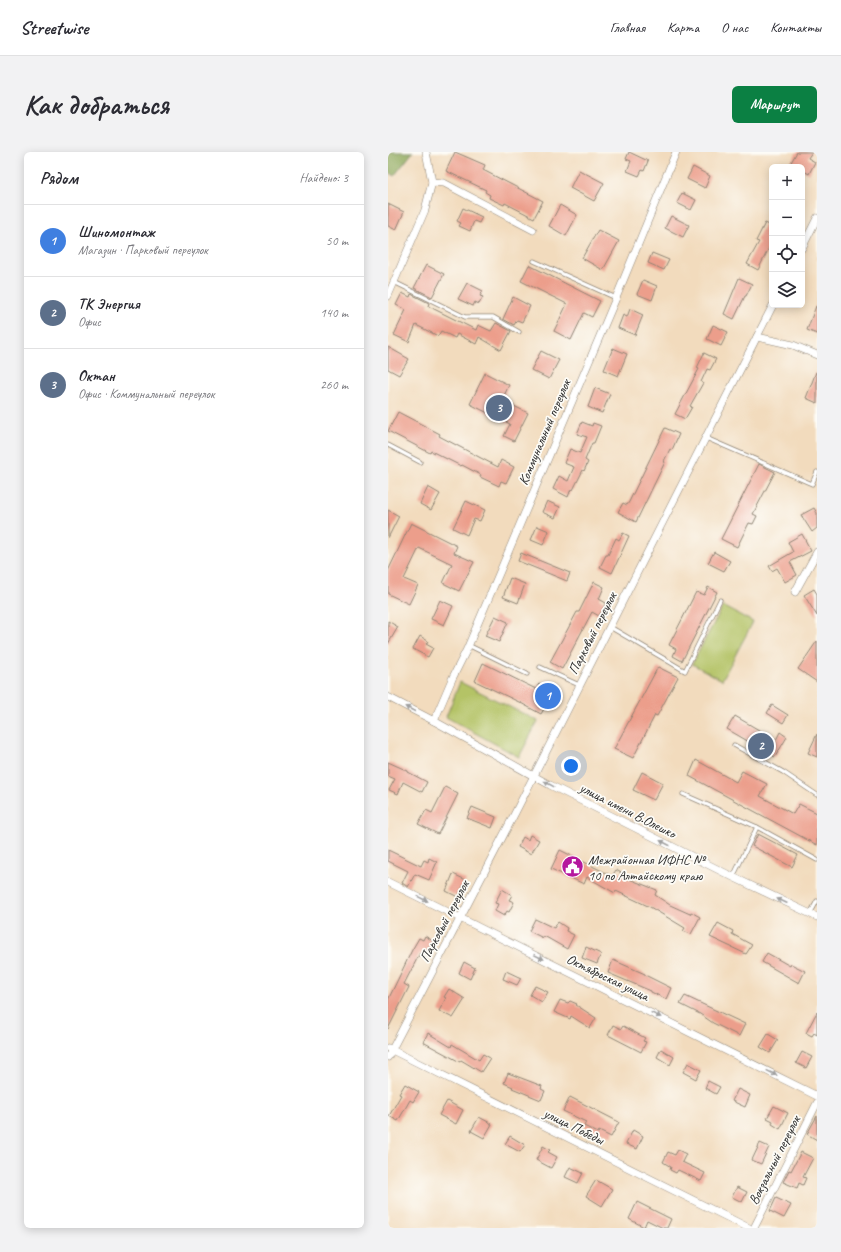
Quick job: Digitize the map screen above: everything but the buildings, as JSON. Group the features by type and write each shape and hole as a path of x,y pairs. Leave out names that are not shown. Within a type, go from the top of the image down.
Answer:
{"street":[{"path":"388,296 425,210 432,182 426,152"},
{"name":"Коммунальный переулок","path":"434,721 616,298 676,152"},
{"path":"432,182 444,183 533,230"},
{"path":"805,242 817,218"},
{"name":"Парковый переулок","path":"388,1057 390,1049 515,813 772,308"},
{"path":"757,337 793,345 817,355"},
{"path":"795,592 817,552"},
{"name":"улица имени В.Олешко","path":"388,697 550,785 814,916"},
{"name":"Октябрьская улица","path":"388,882 817,1096"},
{"name":"улица Победы","path":"390,1049 749,1228"},
{"name":"Вокзальный переулок","path":"754,1228 817,1103"}],"lane":[{"path":"534,261 616,298"},
{"path":"394,282 465,317 493,318 519,332"},
{"path":"706,438 812,484 817,472"},
{"path":"388,445 420,462"},
{"path":"610,627 685,671 720,600"},
{"path":"468,645 527,674"},
{"path":"540,667 580,686"},
{"path":"734,745 782,772 817,795"},
{"path":"683,794 757,827 817,860"},
{"path":"733,877 757,827"},
{"path":"814,916 817,901"}],"green space":[{"path":"388,152 413,152 394,176 388,172"},
{"path":"723,606 753,622 722,680 692,664"},
{"path":"460,682 538,721 519,757 446,717"}],"place":[{"name":"Октан","path":"499,408"},
{"name":"Шиномонтаж","path":"548,696"},
{"name":"ТК Энергия","path":"761,746"},
{"name":"Межрайонная ИФНС № 10 по Алтайскому краю","path":"572,867"}]}
